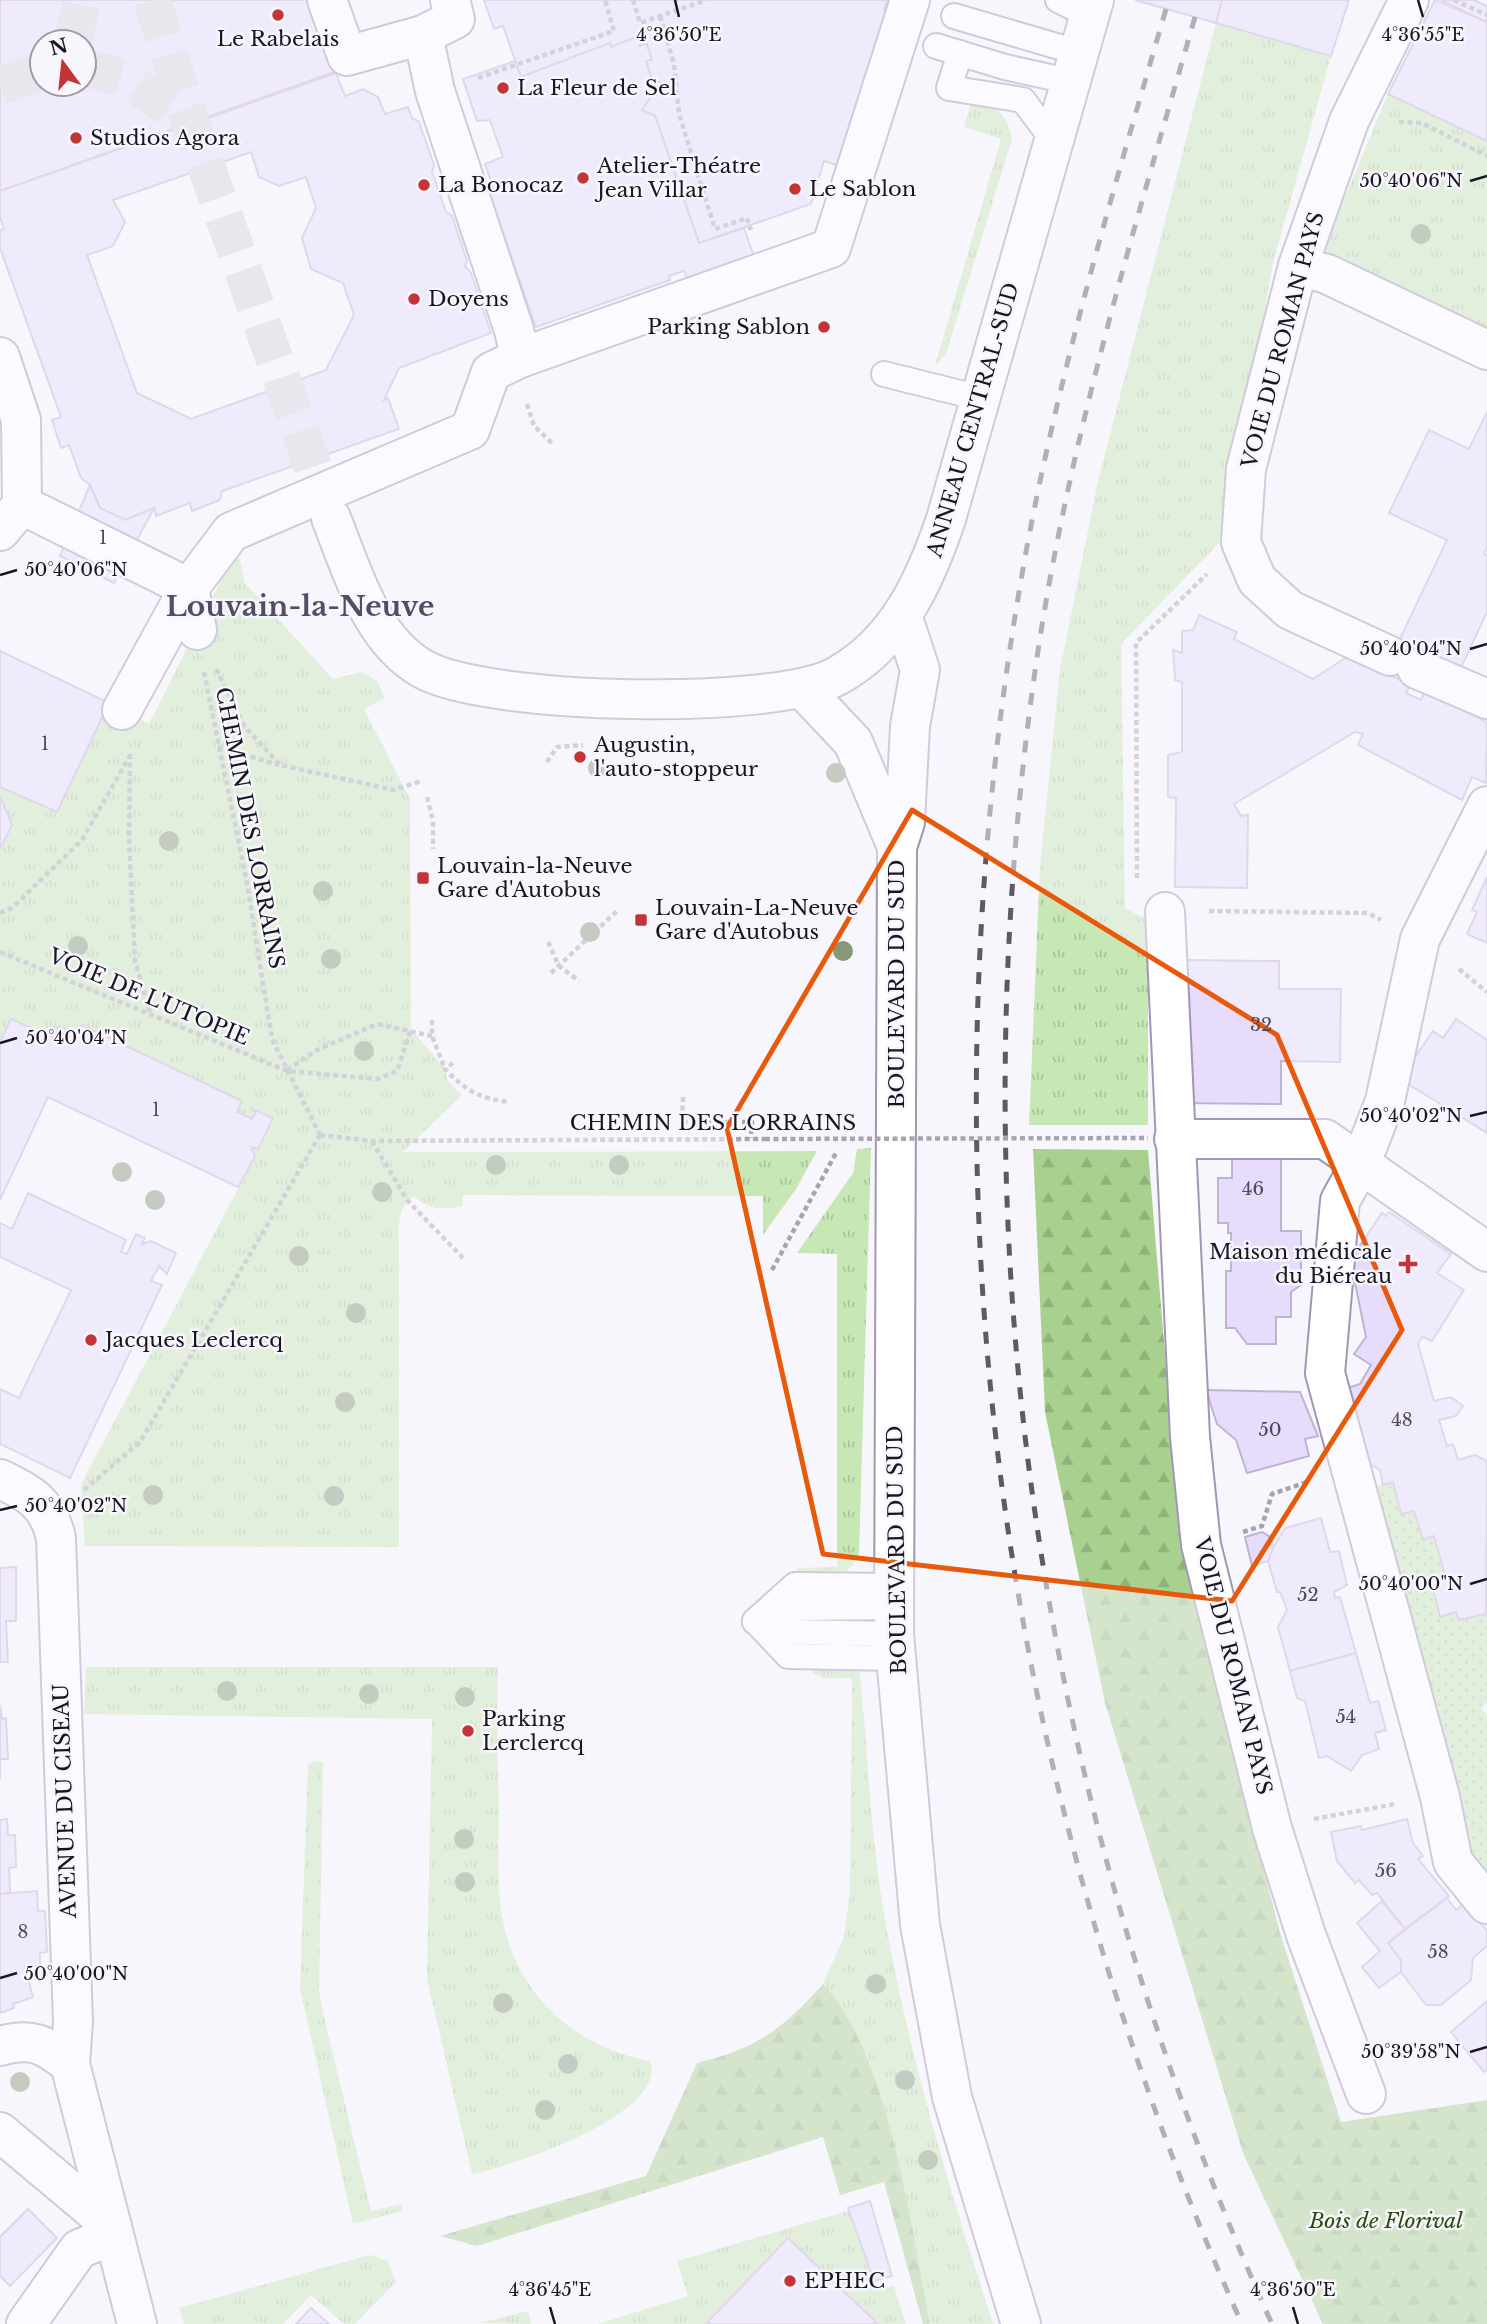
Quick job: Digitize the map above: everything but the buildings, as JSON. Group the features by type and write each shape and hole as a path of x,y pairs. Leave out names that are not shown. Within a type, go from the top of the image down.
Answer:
{"street":[{"path":"327,0 347,56 423,35 455,19 450,0"},
{"path":"122,710 189,588 231,532 470,430 491,372 520,358 773,245 831,248 825,211 910,0"},
{"name":"VOIE DU ROMAN PAYS","path":"1241,542 1246,469 1298,266 1349,121 1409,0"},
{"name":"ANNEAU CENTRAL-SUD","path":"331,517 364,599 383,633 423,669 463,684 519,694 758,696 802,688 836,677 858,662 880,646 929,570 1076,67 1081,5"},
{"path":"423,35 449,87 520,358"},
{"path":"1298,266 1327,274 1487,350"},
{"path":"0,357 22,420 11,518 189,588"},
{"path":"1241,542 1257,580 1290,610 1487,699"},
{"path":"189,588 197,630"},
{"name":"BOULEVARD DU SUD","path":"902,615 920,670 910,726 905,822 897,847 895,1621 919,1925 952,2097 1021,2324"},
{"name":"BOULEVARD DU SUD","path":"802,688 853,742 897,847"},
{"path":"1487,806 1420,939 1392,1072 1361,1163 1340,1201 1325,1373 1440,1797 1453,1862 1487,1904"},
{"name":"VOIE DU ROMAN PAYS","path":"1166,912 1161,1138 1202,1545 1272,1828 1306,1935 1366,2094"},
{"path":"1161,1138 1325,1139 1487,1252"},
{"path":"0,1479 32,1494 52,1520 55,1538"},
{"name":"AVENUE DU CISEAU","path":"55,1538 74,2022 70,2064 137,2324"},
{"path":"0,2046 18,2041 45,2045 70,2064"},
{"path":"0,2132 113,2231 79,2249 26,2324"}],"lane":[{"path":"954,16 1076,67"},
{"path":"936,46 960,53 1076,67"},
{"path":"960,53 949,88 1023,100 1055,143"},
{"path":"884,374 979,398"},
{"path":"795,1585 895,1621 790,1632 755,1621 795,1585"}],"path":[{"path":"449,87 614,31 605,0"},
{"path":"633,0 640,23 706,0"},
{"path":"1454,0 1487,15"},
{"path":"660,16 674,64 679,114 715,229 747,218 773,245"},
{"path":"1349,121 1422,123 1487,156"},
{"path":"534,426 553,444"},
{"path":"1241,542 1136,643 1137,900 1166,912 1368,913 1420,939 1487,992"},
{"path":"197,630 245,727 280,765"},
{"name":"CHEMIN DES LORRAINS","path":"197,630 247,883 272,1039 320,1135 371,1141 1161,1138"},
{"path":"122,710 130,757 129,838 135,961 150,1014"},
{"path":"547,762 557,747 583,746"},
{"path":"218,747 280,765 394,790 421,780"},
{"path":"0,913 12,908 82,840 130,757"},
{"path":"428,797 433,820 433,849"},
{"path":"551,973 618,909"},
{"path":"548,942 559,966 579,981"},
{"name":"VOIE DE L'UTOPIE","path":"0,952 287,1071 377,1079 397,1071 411,1029"},
{"path":"432,1020 432,1036 445,1069 463,1088 485,1099 510,1102"},
{"path":"287,1071 317,1050 377,1024 411,1029 432,1036"},
{"path":"445,1069 453,1063"},
{"path":"683,1097 682,1122 751,1122 751,1138"},
{"path":"55,1538 85,1488 140,1442 320,1135"},
{"path":"371,1141 407,1200 465,1260"},
{"path":"772,1270 836,1153"},
{"path":"1202,1545 1262,1526 1272,1494 1351,1468"},
{"path":"1272,1828 1440,1797"}],"highlighted area":[{"path":"912,810 1277,1035 1402,1330 1232,1601 823,1554 727,1128"}],"green space":[{"path":"1216,23 1331,56 1273,263 1225,537 1121,644 1125,908 1148,920 1148,1125 1029,1125 1040,866 1060,669 1098,481"},
{"path":"1388,94 1487,141 1487,328 1323,250"},
{"path":"979,104 993,108 1002,115 1012,139 946,354 935,366 1001,139 964,127 970,106"},
{"path":"237,548 245,583 333,679 362,672 377,681 385,698 364,709 410,799 411,1029 445,1069 448,1081 462,1095 403,1152 817,1151 796,1189 763,1235 763,1196 463,1195 462,1206 442,1208 425,1204 414,1196 408,1201 401,1212 399,1225 399,1547 85,1546 81,1484 255,1157 251,1147 259,1149 273,1118 253,1109 252,1119 237,1112 242,1101 82,1025 76,1034 58,1026 54,1038 0,1042 0,849 12,825 0,796 0,787 57,811 109,703 149,724"},
{"path":"871,1148 859,1554 854,1564 841,1574 797,1575 797,1568 837,1567 837,1254 797,1253 853,1173 857,1149"},
{"name":"Bois de Florival","path":"1033,1149 1148,1150 1168,1390 1192,1586 1280,1933 1341,2122 1487,2100 1487,2324 1323,2324 1243,2153 1105,1703 1045,1412"},
{"path":"1393,1482 1401,1513 1414,1511 1423,1540 1434,1536 1445,1575 1431,1580 1440,1617 1456,1612 1459,1620 1485,1614 1487,1617 1487,1703 1481,1708 1487,1715 1487,1880 1468,1850 1370,1488"},
{"path":"859,1665 876,1856 895,1970 932,2123 993,2324 930,2324 905,2193 880,2096 864,2052 845,2014 823,1984 844,1937 850,1890 852,1682 850,1678 823,1678 813,1673 813,1666"},
{"path":"86,1667 498,1667 499,1879 505,1932 530,1986 548,2008 569,2027 621,2054 650,2061 649,2081 635,2100 612,2119 582,2135 518,2161 472,2174 427,1979 432,1719 84,1714"},
{"path":"317,1761 323,1763 319,1991 371,2211 402,2204 402,2211 353,2224 300,1988 308,1764"},
{"path":"823,1984 846,2014 865,2052 881,2096 905,2193 930,2324 923,2324 884,2182 840,2195 823,2137 477,2246 440,2236 646,2176 697,2063 736,2051 767,2035 795,2013"},
{"path":"850,2210 877,2290 894,2286 906,2324 878,2324 788,2238 706,2324 598,2324 688,2296 677,2261"},
{"path":"370,2255 388,2261 396,2282 355,2324 344,2324 311,2295 283,2324 184,2324 179,2308"},
{"path":"528,2311 531,2324 480,2323"}],"tunnel":[{"path":"76,28 82,0"},
{"path":"152,0 190,121 331,518"},
{"path":"98,71 124,78 190,121"},
{"path":"0,86 28,76"}],"railway":[{"path":"1166,9 1072,347 1026,552 993,779 978,1006 979,1231 998,1454 1033,1676 1086,1895 1156,2111 1242,2324"},
{"path":"1195,17 1084,419 1036,664 1013,877 1005,1090 1012,1301 1035,1511 1072,1718 1124,1923 1191,2125 1272,2324"}],"place":[{"name":"Le Rabelais","path":"278,15"},
{"name":"La Fleur de Sel","path":"503,88"},
{"name":"Studios Agora","path":"76,138"},
{"name":"Atelier-Théatre Jean Villar","path":"583,178"},
{"name":"La Bonocaz","path":"424,185"},
{"name":"Le Sablon","path":"795,189"},
{"name":"Doyens","path":"414,299"},
{"name":"Parking Sablon","path":"824,327"},
{"name":"Augustin, l'auto-stoppeur","path":"580,757"},
{"name":"Louvain-la-Neuve Gare d'Autobus","path":"423,878"},
{"name":"Louvain-La-Neuve Gare d'Autobus","path":"641,920"},
{"name":"Maison médicale du Biéreau","path":"1408,1264"},
{"name":"Jacques Leclercq","path":"91,1340"},
{"name":"Parking Lerclercq","path":"468,1731"},
{"name":"EPHEC","path":"790,2281"}],"district":[{"name":"Louvain-la-Neuve","path":"300,606"}]}
